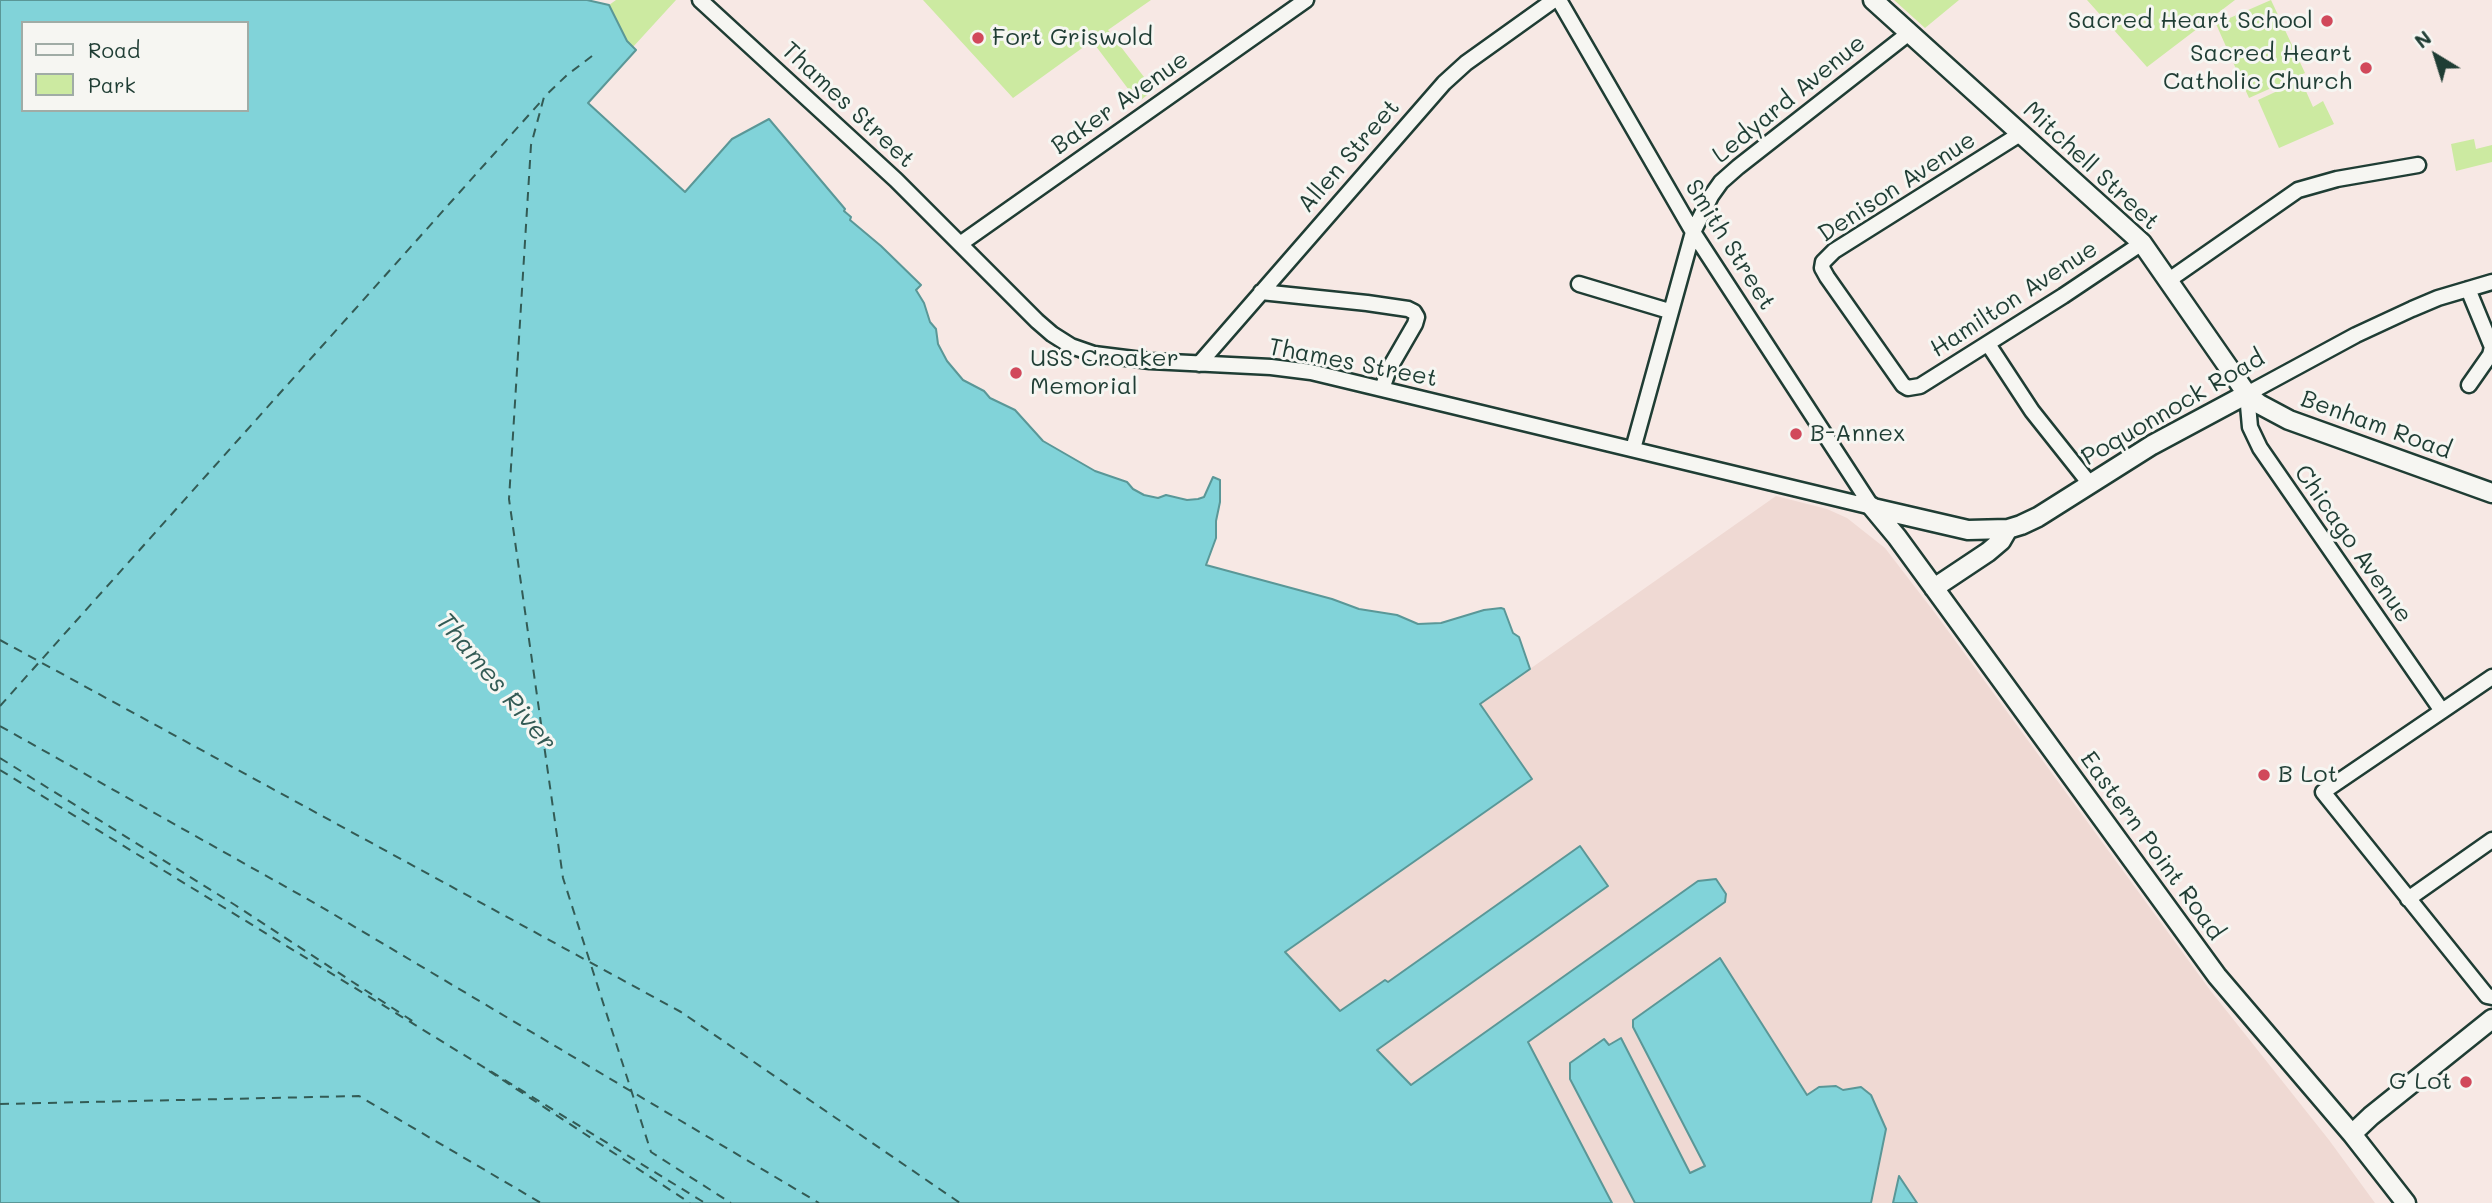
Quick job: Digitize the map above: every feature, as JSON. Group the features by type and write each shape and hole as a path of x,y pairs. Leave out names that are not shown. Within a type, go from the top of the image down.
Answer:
{"main road":[{"name":"Mitchell Street","path":"1873,0 2142,243 2247,394"},
{"name":"Poquonnock Road","path":"1872,508 1968,530 2008,529 2038,517 2152,445 2247,394"},
{"name":"Benham Road","path":"2247,394 2267,409 2289,420 2492,493"},
{"name":"Eastern Point Road","path":"1872,508 1934,588 2217,976 2352,1134 2406,1203"},
{"path":"1934,588 1989,552 2001,541 2008,529"},
{"path":"2352,1134 2492,1019"}],"street":[{"name":"Thames Street","path":"700,0 896,180 1037,321 1061,341 1094,354 1311,372 1872,508"},
{"name":"Baker Avenue","path":"960,244 1306,0"},
{"name":"Smith Street","path":"1557,0 1692,232 1872,508"},
{"name":"Allen Street","path":"1199,364 1444,83 1466,63 1557,0"},
{"name":"Ledyard Avenue","path":"1633,449 1692,232 1711,196 1721,182 1909,33"},
{"name":"Denison Avenue","path":"1908,388 1898,381 1827,277 1822,268 1823,262 1834,251 2020,134"},
{"path":"2169,280 2298,190 2337,179 2418,165"},
{"name":"Hamilton Avenue","path":"1908,388 1920,386 1988,344 2142,243"},
{"name":"Poquonnock Road","path":"2247,394 2356,335 2438,298 2492,282"},
{"path":"1579,284 1670,311"},
{"path":"2468,289 2492,347 2490,355 2469,385"},
{"path":"1261,292 1367,303 1414,312 1417,317 1415,324 1389,369 1382,389"},
{"path":"1988,344 2032,411 2090,484"},
{"name":"Chicago Avenue","path":"2247,394 2250,427 2260,449 2442,711"},
{"path":"2492,677 2323,792 2487,996 2492,997"},
{"path":"2408,898 2492,840"}],"shaded area":[{"path":"1776,496 1827,509 1847,518 1885,548 2210,990 2329,1140 2375,1203 1917,1203 1899,1177 1893,1203 1871,1203 1886,1129 1871,1095 1861,1087 1807,1095 1633,1020 1633,1027 1706,1166 1690,1174 1621,1038 1609,1046 1604,1039 1570,1079 1635,1203 1612,1203 1527,1042 1725,902 1698,881 1411,1085 1377,1050 1608,886 1387,982 1385,980 1340,1011 1285,952 1532,780 1480,704"}],"green space":[{"path":"616,0 676,0 633,47 627,41 609,5"},
{"path":"923,0 1151,0 1108,30 1154,90 1138,102 1092,41 1013,98"},
{"path":"1894,0 1959,0 1925,28"},
{"path":"2087,0 2235,0 2147,67"},
{"path":"2271,0 2305,73 2249,98 2216,24"},
{"path":"2301,80 2313,107 2323,101 2334,124 2279,148 2258,100"},
{"path":"2474,139 2476,149 2492,145 2492,162 2456,171 2451,144"}],"water":[{"name":"Thames River","path":"0,0 587,0 609,5 627,41 636,50 588,103 685,192 732,139 769,119 845,209 851,217 850,220 921,285 916,290 924,303 930,322 936,329 938,344 947,361 963,380 1015,410 1043,441 1095,471 1127,482 1144,495 1198,499 1204,497 1213,477 1220,480 1216,538 1206,565 1332,599 1359,609 1397,615 1418,624 1441,623 1484,610 1504,609 1513,633 1519,637 1530,669 1480,704 1532,779 1285,952 1340,1011 1385,980 1388,982 1580,846 1608,886 1377,1050 1411,1085 1698,881 1716,879 1726,894 1725,902 1528,1042 1612,1203 0,1203"},
{"path":"1720,958 1807,1095 1819,1087 1836,1086 1843,1090 1861,1087 1871,1095 1886,1129 1871,1203 1635,1203 1570,1079 1570,1063 1604,1039 1609,1045 1621,1038 1690,1173 1705,1166 1633,1027 1633,1020"},
{"path":"1899,1176 1917,1203 1893,1203"}],"ferry route":[{"path":"592,56 544,97 531,145 509,499 563,878 651,1152 731,1203"},
{"path":"0,706 544,98"},
{"path":"0,640 681,1012 960,1203"},
{"path":"0,726 318,905 819,1203"},
{"path":"0,758 235,905 417,1024"},
{"path":"0,770 705,1203"},
{"path":"489,1071 690,1203"},
{"path":"0,1104 359,1096 541,1203"}],"place":[{"name":"Sacred Heart School","path":"2327,21"},
{"name":"Fort Griswold","path":"978,38"},
{"name":"Sacred Heart Catholic Church","path":"2366,68"},
{"name":"USS Croaker Memorial","path":"1016,373"},
{"name":"B-Annex","path":"1796,434"},
{"name":"B Lot","path":"2264,775"},
{"name":"G Lot","path":"2466,1082"}]}
